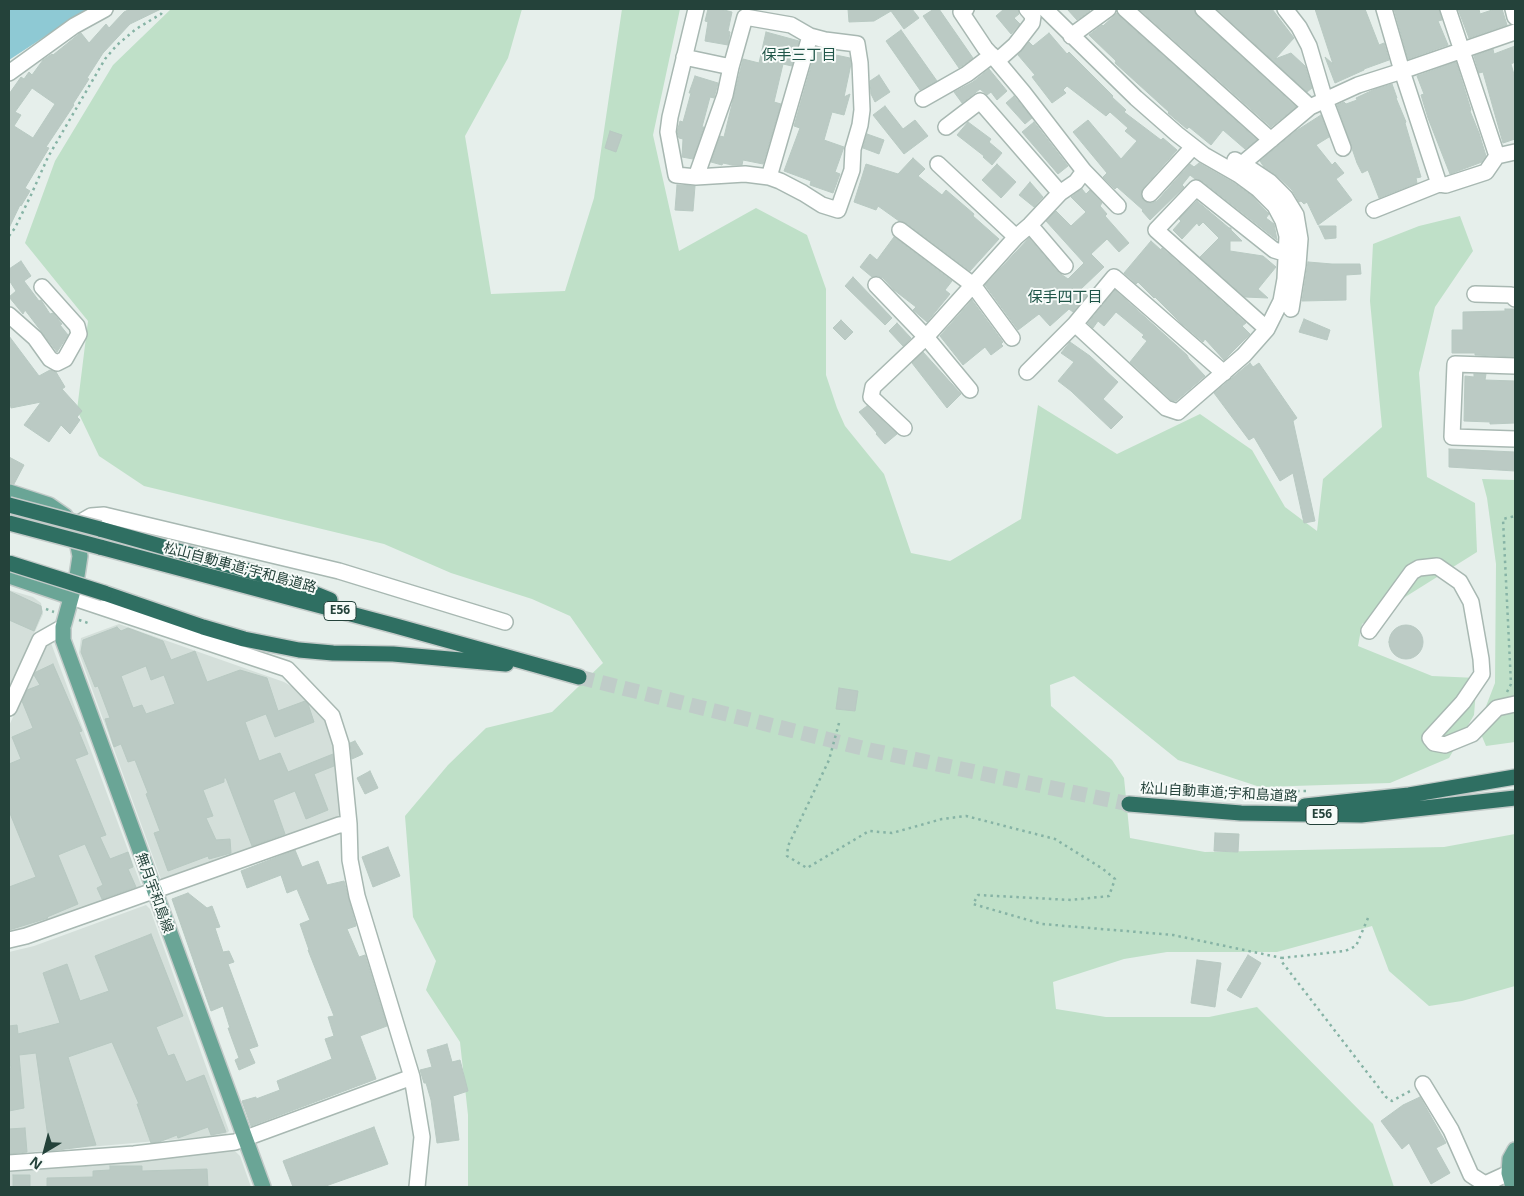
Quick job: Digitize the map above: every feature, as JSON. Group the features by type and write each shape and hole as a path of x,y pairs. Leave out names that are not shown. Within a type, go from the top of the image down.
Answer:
{"highway":[{"path":"9,504 281,580 396,626"},
{"name":"松山自動車道;宇和島道路","path":"9,523 396,626 579,677"},
{"path":"9,563 203,627 244,639 299,650 333,653 393,654 550,669"},
{"path":"1241,813 1409,795 1515,777"},
{"name":"松山自動車道;宇和島道路","path":"1129,804 1241,813 1361,815 1514,799"}],"main road":[{"name":"無月宇和島線","path":"9,492 48,505 65,516 75,531 80,556 77,576 63,627 63,640 263,1187"},
{"path":"9,576 71,597"},
{"path":"1511,1180 1510,1159 1515,1150"}],"street":[{"path":"9,73 74,26 105,9"},
{"path":"696,9 668,132 676,175 696,177 745,174 769,177 788,185 822,205 838,210 852,170 853,149 862,110 857,44 825,40 810,36 791,25 745,17 725,95 696,177"},
{"path":"966,9 961,12 985,48 1023,92 1084,171 1118,206"},
{"path":"923,100 1014,45 1032,23 1034,16 1027,9"},
{"path":"1045,9 1136,98 1198,151 1258,189 1275,206 1283,221 1287,236 1285,279 1281,301 1267,328 1224,373 1178,412 1166,408 1075,324"},
{"path":"1071,36 1108,9"},
{"path":"1125,9 1270,140"},
{"path":"1203,9 1310,107"},
{"path":"1285,9 1299,27 1309,46 1325,100 1343,148"},
{"path":"1384,9 1439,184"},
{"path":"1448,9 1497,156"},
{"path":"1513,9 1515,17"},
{"path":"1242,164 1310,107 1358,85 1515,32"},
{"path":"769,177 810,36"},
{"path":"684,57 731,67"},
{"path":"946,127 980,101 1060,194"},
{"path":"1198,151 1232,159 1242,164 1270,182 1285,197 1296,214 1300,239 1291,309"},
{"path":"1150,194 1198,151"},
{"path":"1374,210 1439,184 1446,185 1486,172 1497,156 1515,152"},
{"path":"938,164 1016,237"},
{"path":"904,428 871,397 873,388 926,336 1016,237 1060,194 1076,182 1084,171"},
{"path":"1267,328 1156,230 1196,188 1274,250 1287,254"},
{"path":"1030,225 1064,266"},
{"path":"900,230 973,285 1012,338"},
{"path":"1027,372 1075,324 1114,277 1224,373"},
{"path":"876,285 926,336 970,390"},
{"path":"9,315 35,338 50,359 57,363 65,359 79,334 77,326 42,287"},
{"path":"1475,294 1510,295 1515,299"},
{"path":"1515,366 1455,364 1452,437 1515,439"},
{"path":"72,527 91,516 104,515 339,571 505,622"},
{"path":"1369,631 1412,572 1420,568 1437,566 1460,582 1471,602 1482,674 1463,702 1430,738 1434,743 1445,745 1472,734 1497,708 1510,705"},
{"path":"71,597 287,668 332,716 341,744 349,824 350,860 357,896 412,1077 422,1136 418,1187"},
{"path":"9,708 40,640 63,627"},
{"path":"9,940 26,936 154,892 339,825 349,824"},
{"path":"9,1163 134,1154 235,1142 412,1077"},
{"path":"1422,1084 1451,1130 1471,1175 1485,1184 1511,1180"}],"path":[{"path":"9,236 31,195 48,156 105,59 117,45 136,29 162,14 164,9"},
{"path":"1510,705 1506,694 1511,684 1503,519 1515,516"},
{"path":"839,723 829,760 788,846 787,856 807,868 869,832 892,833 942,819 966,816 1055,839 1104,869 1114,879 1109,896 1071,900 978,894 973,904 1042,924 1174,935 1282,958 1345,951 1356,946 1368,918"},
{"path":"1193,792 1313,791"},
{"path":"1282,958 1282,962 1386,1097 1392,1101 1422,1084"}],"shaded area":[{"path":"9,590 33,597 41,603 43,614 9,689"},
{"path":"119,624 284,682 303,693 325,717 337,748 341,813 337,820 167,882 161,879 79,653 81,638"},
{"path":"46,642 51,643 141,885 138,889 9,935 9,726"},
{"path":"146,905 150,909 229,1131 225,1135 9,1154 9,952 34,946"},
{"path":"234,1150 240,1156 251,1187 9,1187 9,1171"}],"green space":[{"path":"171,9 522,9 508,58 465,136 491,294 565,291 594,198 622,9 680,9 653,135 679,251 756,208 807,235 826,289 826,375 837,408 845,426 884,474 911,553 950,561 1021,519 1038,405 1117,454 1200,414 1252,450 1285,507 1317,531 1323,479 1382,427 1370,301 1373,244 1419,226 1460,216 1473,251 1435,307 1419,373 1427,477 1475,503 1477,552 1362,624 1358,646 1432,676 1477,678 1474,715 1449,758 1390,783 1260,787 1178,760 1074,676 1050,685 1051,706 1112,760 1124,778 1130,838 1205,852 1444,847 1515,834 1515,986 1462,1001 1429,1006 1389,971 1372,926 1277,952 1167,952 1124,959 1053,982 1056,1009 1106,1017 1209,1017 1257,1007 1373,1124 1394,1187 468,1187 468,1115 460,1042 426,990 436,961 413,917 405,816 448,765 486,728 552,712 603,663 570,616 532,599 451,573 384,544 144,486 99,456 77,410 88,321 25,243 55,161 113,65"},
{"path":"1482,479 1515,480 1515,742 1486,746 1478,727 1495,683 1496,564 1487,498"}],"water":[{"path":"9,9 87,9 9,60"}],"building":[{"path":"130,9 161,9 130,24 103,53 87,78 89,79 74,105 46,147 49,148 25,188 30,191 20,205 9,228 9,94 21,77 24,79 29,72 32,75 43,60 53,55 79,34 81,33 89,43 106,24 109,28 124,12","holes":["32,88 55,104 33,138 14,126 21,115 15,112"]},
{"path":"708,9 732,12 728,31 730,32 728,45 705,41 708,22 705,21"},
{"path":"848,9 912,9 919,18 904,29 891,11 874,21 849,22"},
{"path":"934,9 939,9 973,58 959,68 923,16"},
{"path":"1004,9 1018,9 1019,14 1014,18 1020,24 1011,34 996,16"},
{"path":"1067,9 1088,9 1090,11 1077,20"},
{"path":"1139,9 1194,9 1197,16 1296,107 1271,127"},
{"path":"1217,9 1272,9 1294,38 1275,59 1291,53 1305,66 1312,88 1307,92"},
{"path":"1315,9 1365,9 1379,45 1384,43 1389,60 1364,69 1335,83 1325,57 1333,64"},
{"path":"1394,9 1439,9 1442,20 1438,21 1448,45 1408,59"},
{"path":"1458,9 1479,9 1480,14 1495,9 1502,9 1507,25 1469,38"},
{"path":"1117,13 1257,140 1245,149 1223,130 1211,145 1168,113 1115,63 1116,61 1089,35 1103,26"},
{"path":"901,30 937,81 920,90 886,41"},
{"path":"766,32 799,41 792,66 783,64 774,102 781,104 763,164 743,160 742,165 723,163 722,165 711,162 720,136 724,137 743,59 759,63"},
{"path":"1049,33 1067,54 1069,52 1113,96 1126,110 1124,112 1161,140 1163,138 1177,150 1143,188 1141,196 1144,201 1152,203 1157,201 1190,164 1194,167 1199,163 1234,183 1252,196 1269,214 1266,218 1274,224 1277,240 1202,181 1190,175 1182,185 1184,187 1150,220 1143,210 1117,187 1115,189 1103,177 1107,173 1073,132 1088,120 1121,159 1137,141 1125,131 1128,128 1110,112 1106,116 1067,86 1063,90 1066,93 1052,103 1032,77 1035,75 1018,55 1029,42 1033,46"},
{"path":"1515,46 1515,62 1511,64 1515,78 1515,139 1503,143 1483,72 1479,73 1474,56 1493,49 1494,54"},
{"path":"816,49 850,58 851,64 844,97 850,94 844,115 832,112 824,140 844,147 835,172 840,174 833,193 810,185 811,181 784,171 800,128 794,126"},
{"path":"1456,62 1470,111 1486,156 1482,162 1450,174 1428,118 1421,95 1424,94 1417,76"},
{"path":"989,69 1007,91 997,100 991,92 987,95 980,89 962,103 954,92 973,82"},
{"path":"879,75 890,92 875,102 871,94 870,81"},
{"path":"695,76 718,83 714,98 710,97 702,127 704,127 693,159 682,157 683,139 679,138 677,132 680,121 683,122 691,93 689,93"},
{"path":"1392,84 1406,122 1421,177 1416,178 1417,183 1379,198 1368,170 1362,173 1357,163 1337,105 1357,100 1356,98 1375,89"},
{"path":"1014,96 1032,118 1025,124 1006,103"},
{"path":"885,106 903,129 915,120 928,136 904,154 873,115"},
{"path":"1321,115 1329,137 1316,145 1332,165 1335,162 1344,173 1336,179 1352,200 1318,225 1307,202 1304,204 1301,201 1299,202 1292,190 1264,167 1260,161 1296,131"},
{"path":"968,122 991,139 989,142 1002,153 992,165 984,156 957,135"},
{"path":"1034,122 1068,166 1058,174 1022,132"},
{"path":"610,131 622,135 616,152 605,148"},
{"path":"867,134 884,140 879,154 863,148"},
{"path":"913,158 925,169 918,176 942,195 946,190 999,239 970,271 906,223 899,221 878,206 876,210 854,202 866,164 898,174"},
{"path":"997,164 1016,182 1001,198 982,180"},
{"path":"1030,182 1043,197 1034,207 1019,195"},
{"path":"677,185 695,186 693,211 675,210"},
{"path":"1082,189 1086,194 1090,190 1102,203 1100,206 1107,214 1105,216 1129,243 1119,252 1107,239 1091,254 1104,267 1081,289 1087,295 1073,312 1069,309 1050,326 1039,314 1018,330 985,285 1029,238 1058,272 1068,279 1084,263 1046,221 1056,211 1071,226 1086,212 1071,197"},
{"path":"1197,201 1231,228 1242,241 1230,241 1230,251 1263,256 1276,267 1258,289 1268,298 1245,297 1200,257 1219,238 1203,222 1199,226 1197,223 1182,239 1173,230 1181,221 1179,219"},
{"path":"1319,226 1336,226 1336,238 1325,239"},
{"path":"894,237 952,281 945,290 950,294 927,322 913,310 916,307 894,290 883,278 878,276 872,277 860,267 870,254 877,260"},
{"path":"1151,241 1161,250 1162,248 1246,323 1242,326 1250,334 1224,360 1205,339 1203,342 1138,282 1136,284 1124,273"},
{"path":"21,261 31,276 24,281 39,301 41,300 50,314 53,313 62,324 60,325 68,335 57,352 25,310 23,314 9,297 16,291 9,280 9,269"},
{"path":"1308,262 1360,264 1361,274 1346,275 1346,300 1302,301"},
{"path":"853,277 892,318 885,325 845,286"},
{"path":"1115,290 1187,355 1205,376 1176,401 1171,400 1130,362 1147,341 1142,337 1144,335 1116,312 1104,326 1098,321 1093,328 1088,323"},
{"path":"972,300 1003,342 1001,344 1003,346 991,355 985,347 963,365 940,336"},
{"path":"1505,309 1515,309 1515,357 1452,353 1452,330 1463,330 1463,312 1505,311"},
{"path":"1304,319 1330,330 1327,340 1299,332"},
{"path":"841,320 853,332 845,340 833,328"},
{"path":"897,323 911,338 903,346 889,331"},
{"path":"9,336 39,376 50,370 56,372 65,387 62,389 82,411 77,417 80,420 70,434 61,425 49,442 24,425 41,402 11,408 9,398"},
{"path":"1070,342 1090,356 1118,382 1103,399 1123,417 1111,429 1058,381 1074,362 1061,353"},
{"path":"923,352 961,394 947,408 912,363"},
{"path":"1250,363 1253,367 1259,363 1297,418 1293,421 1315,521 1304,523 1293,473 1280,481 1254,437 1249,440 1214,393"},
{"path":"1474,374 1486,374 1485,380 1515,381 1515,423 1490,424 1490,422 1464,421 1465,376 1474,377"},
{"path":"867,406 897,434 885,444 859,412"},
{"path":"1449,449 1515,452 1515,471 1449,467"},
{"path":"9,457 24,465 14,484 9,483"},
{"path":"9,591 41,606 42,612 34,631 9,620"},
{"path":"1406,625 1418,630 1423,642 1418,654 1406,659 1394,654 1389,642 1394,630"},
{"path":"117,627 121,631 128,628 163,641 171,660 195,651 207,682 240,670 267,678 278,711 305,701 308,704 314,722 275,737 266,714 245,722 259,761 280,753 288,772 333,754 334,766 314,774 328,810 306,819 295,791 273,800 285,834 252,846 226,778 224,778 224,782 203,790 213,816 206,818 216,840 230,839 231,853 209,859 208,856 168,871 154,833 160,831 146,794 148,793 135,760 128,762 121,744 114,747 105,719 110,718 98,686 95,687 81,652 83,640","holes":["146,666 151,680 164,675 175,704 146,714 142,705 133,708 121,676"]},
{"path":"53,664 82,731 79,732 88,754 75,759 106,835 100,837 110,859 128,852 133,867 128,869 136,887 102,899 97,888 103,885 85,844 58,855 78,904 48,918 9,930 9,887 36,877 9,811 9,764 21,759 12,737 33,728 22,701 27,690 40,685 34,675 36,672"},
{"path":"839,688 858,691 855,711 836,709"},
{"path":"355,741 363,754 352,759 350,743"},
{"path":"370,771 378,788 365,794 357,778"},
{"path":"1215,833 1239,834 1238,852 1214,851"},
{"path":"388,847 400,876 373,887 362,857"},
{"path":"295,850 302,867 318,861 327,885 344,881 356,926 347,929 359,957 365,955 387,1026 360,1036 376,1079 251,1126 242,1101 256,1097 256,1099 280,1090 277,1081 332,1059 325,1039 334,1036 328,1017 334,1016 308,950 300,924 310,920 297,889 287,893 281,875 247,888 241,871"},
{"path":"188,893 207,908 212,906 220,927 215,928 223,952 229,951 234,962 228,964 258,1046 249,1049 255,1063 239,1070 235,1060 239,1058 228,1028 230,1028 223,1006 211,1011 172,899"},
{"path":"151,934 183,1016 156,1027 168,1056 174,1054 186,1082 204,1075 226,1132 211,1135 208,1127 178,1138 177,1135 151,1143 137,1104 139,1104 112,1042 68,1057 96,1145 50,1151 36,1053 19,1055 24,1108 9,1111 9,1069 11,1068 9,1026 17,1025 18,1034 60,1023 43,973 67,964 80,1001 109,991 95,956"},
{"path":"1248,955 1261,963 1241,998 1227,990"},
{"path":"1197,960 1221,963 1215,1007 1191,1003"},
{"path":"447,1044 452,1062 460,1060 468,1091 453,1096 459,1140 437,1143 431,1100 420,1070 432,1067 427,1050"},
{"path":"1420,1097 1446,1143 1436,1148 1450,1173 1431,1184 1409,1143 1402,1149 1381,1121 1403,1105"},
{"path":"374,1127 388,1164 323,1187 293,1187 283,1161"},
{"path":"25,1128 27,1152 9,1154 9,1129"},
{"path":"110,1166 142,1166 142,1171 207,1169 208,1187 47,1187 47,1178 93,1177 93,1171 110,1170"},
{"path":"13,1175 30,1175 30,1187 13,1187"}],"tunnel":[{"path":"579,677 870,750 1129,804"}],"district":[{"name":"保手三丁目","path":"799,56"},
{"name":"保手四丁目","path":"1065,298"}]}
